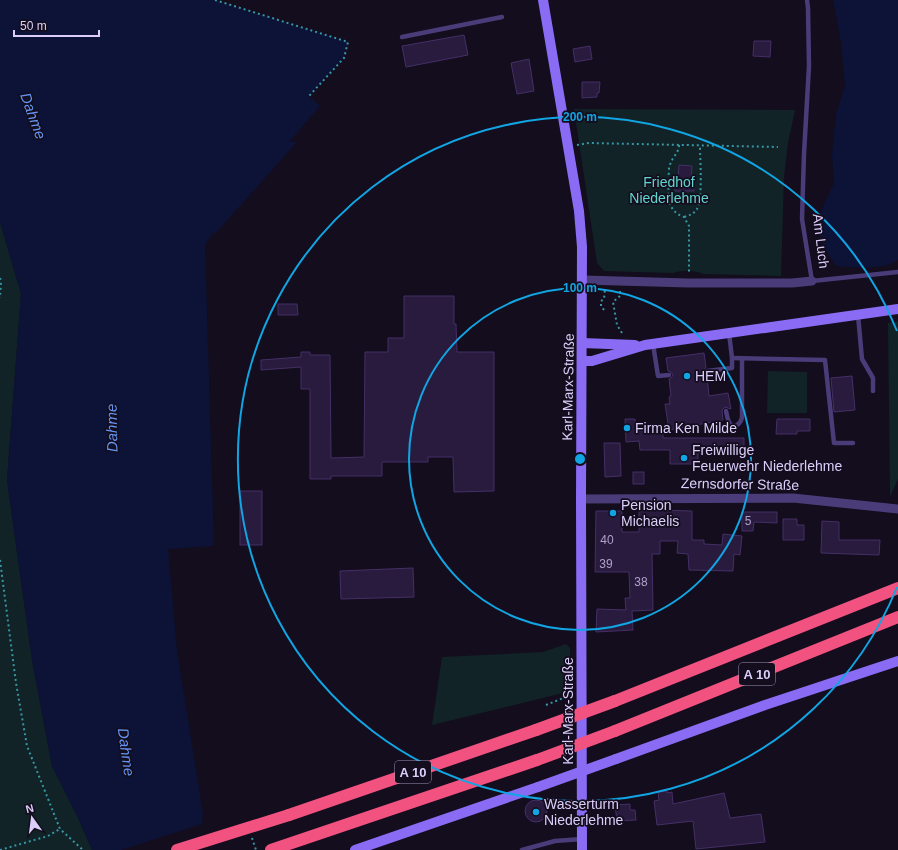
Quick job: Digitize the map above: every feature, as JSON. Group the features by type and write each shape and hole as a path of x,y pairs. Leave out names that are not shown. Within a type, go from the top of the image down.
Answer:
{"highway":[{"name":"A 10","path":"177,850 289,815 536,730 615,701 898,588"},
{"name":"A 10","path":"271,850 537,760 615,731 898,617"}],"street":[{"name":"Karl-Marx-Straße","path":"543,0 579,211 583,280 581,499 582,850"},
{"name":"Am Luch","path":"583,280 688,283 792,283 812,281"},
{"path":"582,343 629,345 649,344 898,309"},
{"path":"582,361 592,361 649,344"},
{"name":"Zernsdorfer Straße","path":"581,499 792,498 898,509"},
{"path":"355,850 538,787 766,705 898,661"}],"lane":[{"name":"Am Luch","path":"807,0 809,66 804,140 802,219 812,281"},
{"path":"402,37 502,17"},
{"path":"812,281 898,272"},
{"path":"858,315 862,359 873,378 873,391"},
{"path":"707,371 732,368 729,333"},
{"path":"649,344 658,376 669,375"},
{"path":"732,358 825,360 834,443 853,443"},
{"path":"726,411 728,422 735,426 740,424 742,421 742,359"},
{"path":"522,850 555,841 582,839"}],"path":[{"path":"215,0 348,42 344,58 309,96"},
{"path":"569,146 589,143 778,147"},
{"path":"679,145 679,150 670,164 668,192 670,206 676,214 684,217 691,215 698,208 700,192 700,146"},
{"path":"684,217 689,226 688,283"},
{"path":"0,278 0,298"},
{"path":"604,310 601,306 601,301 604,299 605,281"},
{"path":"620,282 620,296 613,302 617,325 629,345"},
{"path":"0,560 16,684 27,746 60,829 83,850"},
{"path":"546,705 572,695"},
{"path":"0,850 48,836 60,829"}],"green space":[{"name":"Friedhof Niederlehme","path":"574,109 795,110 788,143 784,177 781,276 704,274 688,271 673,273 604,271 597,263"},
{"path":"0,222 21,294 7,480 32,660 52,766 92,850 0,850"},
{"path":"898,321 898,479 890,497 888,323"},
{"path":"768,371 807,372 807,413 767,413"},
{"path":"566,644 570,648 570,664 563,693 432,725 442,657 543,652"}],"water":[{"name":"Dahme","path":"0,0 215,0 348,42 344,58 309,96 320,106 289,142 297,142 216,233 213,233 205,245 214,546 168,549 177,650 203,814 202,825 169,836 170,850 92,850 52,766 32,660 7,480 21,294 0,222"},
{"path":"833,0 898,0 898,260 884,266 868,268 836,266 823,246 819,225 822,209 834,183 832,154 836,115 845,85 841,42"}],"pier":[{"path":"205,823 203,827 171,838 172,850 121,850"}],"building":[{"path":"464,35 468,55 406,67 402,46"},
{"path":"754,41 771,41 770,57 753,56"},
{"path":"590,46 592,59 575,62 573,49"},
{"path":"529,59 534,91 517,94 511,63"},
{"path":"582,82 600,82 597,97 582,98"},
{"path":"679,165 692,166 691,180 694,180 694,191 675,191 675,180 678,180"},
{"path":"404,296 454,296 454,324 456,324 457,352 494,352 494,491 454,492 453,457 428,457 428,462 382,462 382,476 331,476 331,479 310,479 310,389 301,389 301,367 261,370 261,360 301,357 301,352 310,352 310,355 330,355 331,458 364,457 365,352 388,352 388,338 404,338"},
{"path":"278,304 297,304 298,315 278,315"},
{"path":"704,353 706,367 703,371 704,374 707,375 709,396 728,393 731,409 725,407 722,410 723,420 669,430 665,404 670,404 669,397 671,396 669,379 673,375 668,371 666,358"},
{"path":"852,376 855,410 834,412 831,378"},
{"path":"625,419 635,419 636,431 663,430 663,438 744,438 744,448 709,448 698,451 698,464 670,464 670,450 640,450 639,441 626,442"},
{"path":"777,419 810,419 810,431 797,431 797,434 776,434"},
{"path":"604,443 620,443 621,476 605,477"},
{"path":"633,472 644,472 644,484 633,484"},
{"path":"240,491 262,491 262,545 240,545"},
{"path":"596,511 622,511 622,532 639,532 639,511 692,511 692,540 704,540 704,544 722,545 723,534 742,536 740,555 734,554 733,571 689,570 688,554 677,553 678,541 660,541 660,554 652,554 653,610 632,611 633,630 596,632 597,609 626,610 625,598 630,598 629,572 595,572"},
{"path":"742,512 777,512 777,523 754,522 753,531 742,531"},
{"path":"783,519 797,519 797,525 804,525 804,540 783,540"},
{"path":"822,521 839,522 839,540 880,540 879,555 821,553"},
{"path":"413,568 414,597 341,599 340,571"},
{"path":"667,791 667,793 672,792 673,804 724,793 730,818 761,814 765,842 696,849 693,821 657,825 654,801 659,800 658,792"},
{"name":"Wasserturm Niederlehme","path":"536,800 544,803 547,811 544,819 536,822 528,819 525,811 528,803"},
{"path":"630,804 630,810 635,810 636,820 617,821 615,805"}],"place":[{"name":"HEM","path":"687,376"},
{"name":"Firma Ken Milde","path":"627,428"},
{"name":"Freiwillige Feuerwehr Niederlehme","path":"684,458"},
{"name":"Pension Michaelis","path":"613,513"},
{"name":"Wasserturm Niederlehme","path":"536,812"}]}
